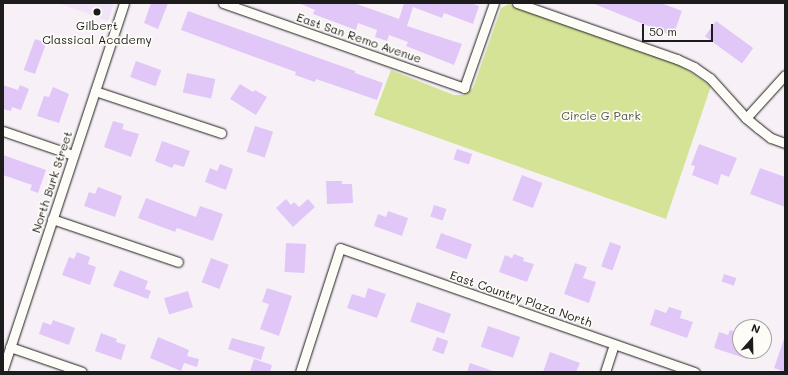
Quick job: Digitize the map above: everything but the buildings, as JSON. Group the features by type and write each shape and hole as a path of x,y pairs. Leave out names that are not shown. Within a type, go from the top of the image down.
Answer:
{"street":[{"name":"North Burk Street","path":"3,369 124,3"},
{"name":"East San Remo Avenue","path":"223,3 464,88 494,3"},
{"path":"517,3 677,59 710,78 746,118 771,138 785,143"},
{"path":"746,118 785,75"},
{"path":"95,91 220,133"},
{"path":"3,130 73,155"},
{"path":"52,219 178,262"},
{"name":"East Country Plaza North","path":"300,372 340,248 695,372"},
{"path":"605,372 614,344"},
{"path":"10,347 82,372"}],"shaded area":[{"name":"Gilbert Classical Academy","path":"58,3 114,3 108,21"}],"green space":[{"name":"Circle G Park","path":"509,4 677,63 711,86 666,219 374,115 391,70 454,95 463,95 473,88 501,8"}],"place":[{"name":"Gilbert Classical Academy","path":"97,12"}]}
